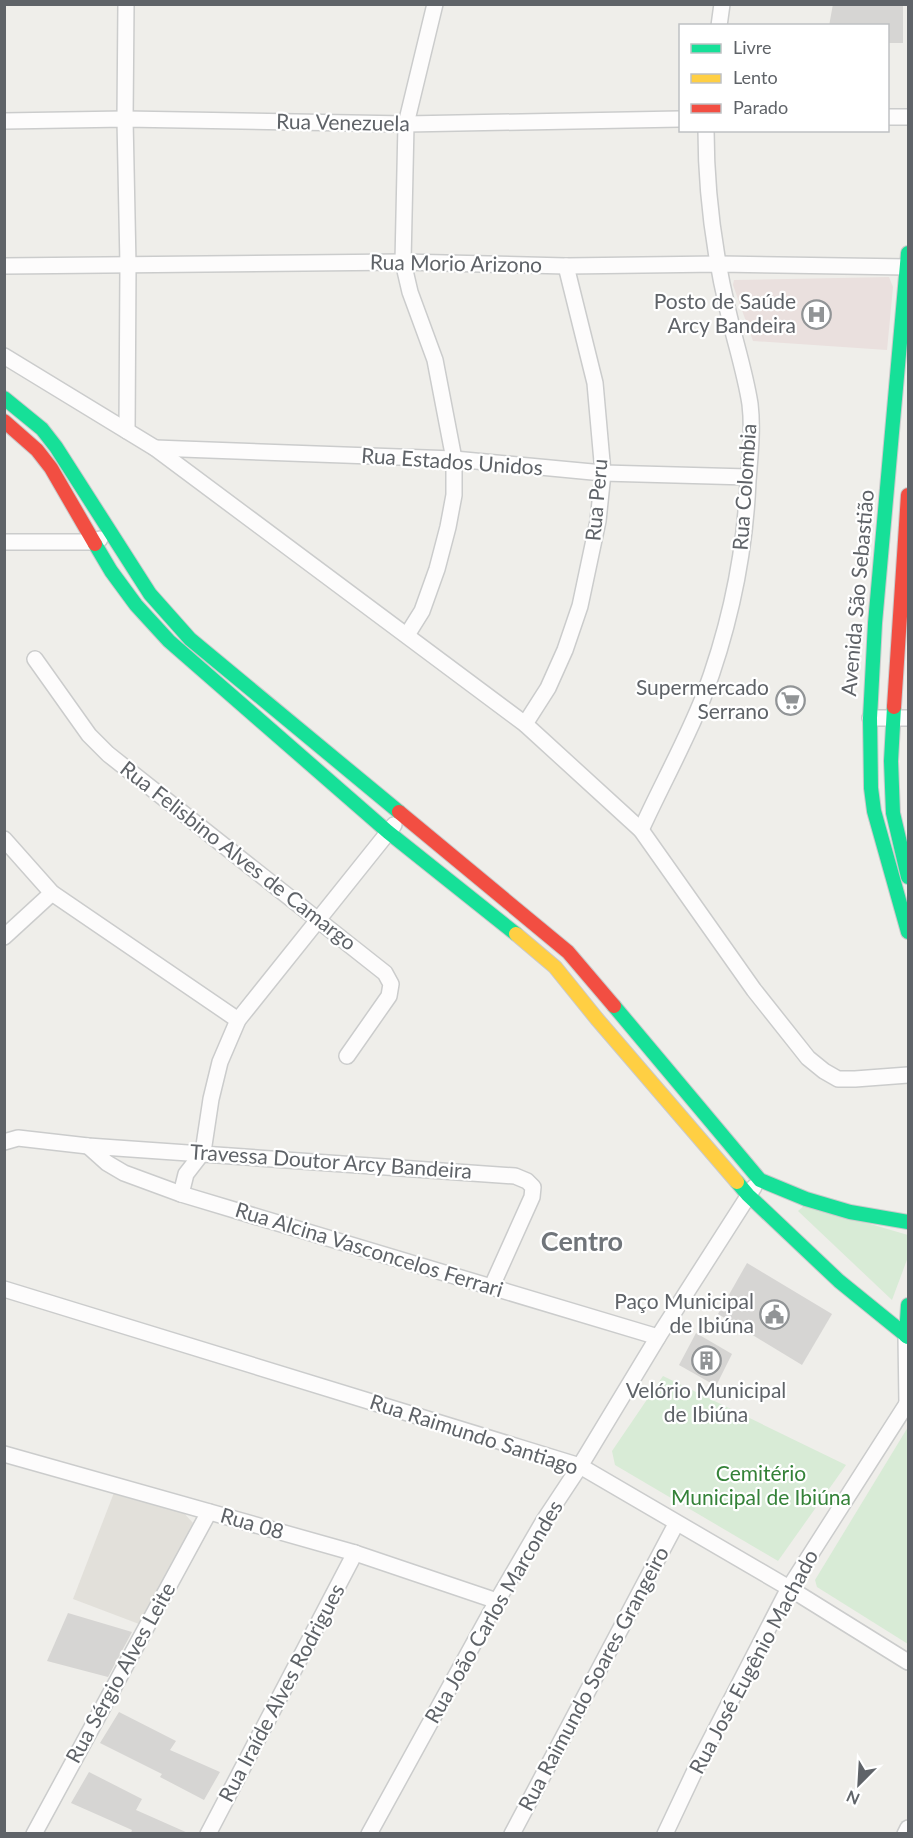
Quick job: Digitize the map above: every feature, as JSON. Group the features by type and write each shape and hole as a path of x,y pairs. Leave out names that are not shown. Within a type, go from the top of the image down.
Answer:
{"main road":[{"name":"Avenida São Sebastião","path":"908,262 893,480 879,568 870,718 871,789 881,837 909,932"},
{"path":"4,399 42,429 56,447 150,594 190,639 403,813 568,952 760,1180 806,1199 850,1212 909,1221"},
{"path":"4,421 37,450 51,468 111,571 136,605 169,641 388,832 478,902 555,967 748,1195 839,1281 907,1336"},
{"name":"Avenida São Sebastião","path":"909,495 901,718 892,787 893,813 909,876"},
{"path":"871,789 892,787"},
{"path":"555,967 568,952"},
{"path":"907,1336 909,1305"}],"street":[{"path":"126,4 127,431"},
{"path":"407,635 422,611 448,527 453,495 454,459 435,360 410,291 403,262 406,124 435,4"},
{"path":"718,24 722,4"},
{"path":"889,117 909,117"},
{"name":"Rua Venezuela","path":"4,121 125,119 406,124 679,119"},
{"name":"Rua Colombia","path":"641,830 702,700 718,656 739,566 747,512 752,438 750,404 727,309 719,264 709,197 706,132"},
{"name":"Rua Morio Arizono","path":"4,266 403,262 566,266 908,262"},
{"name":"Rua Peru","path":"525,724 548,688 565,650 580,606 598,521 603,473 595,384 566,266"},
{"path":"4,356 154,448 525,724 641,830 754,990 808,1058 838,1078 909,1075"},
{"name":"Rua Estados Unidos","path":"154,448 454,459 603,473 748,477"},
{"path":"4,542 94,542 111,534"},
{"path":"879,568 906,567"},
{"name":"Rua Felisbino Alves de Camargo","path":"35,659 89,735 108,754 385,973 391,984 389,996 347,1056"},
{"path":"870,718 901,718"},
{"path":"181,1194 186,1174 203,1152 211,1098 220,1062 238,1020 403,813"},
{"path":"4,839 52,893 238,1020"},
{"path":"4,937 52,893"},
{"name":"Travessa Doutor Arcy Bandeira","path":"11,1140 515,1176 527,1181 532,1187 532,1197 492,1286"},
{"name":"Rua Alcina Vasconcelos Ferrari","path":"88,1146 107,1163 124,1173 181,1194 658,1337"},
{"name":"Rua João Carlos Marcondes","path":"369,1833 497,1600 658,1337 748,1195 760,1180"},
{"name":"Rua Raimundo Santiago","path":"4,1289 580,1466 789,1588 909,1662"},
{"name":"Rua José Eugênio Machado","path":"665,1833 789,1588 908,1403 907,1336"},
{"name":"Rua 08","path":"4,1455 355,1553 497,1600"},
{"name":"Rua Sérgio Alves Leite","path":"34,1833 209,1512"},
{"name":"Rua Raimundo Soares Grangeiro","path":"512,1833 676,1524"},
{"name":"Rua Iraíde Alves Rodrigues","path":"208,1833 355,1553"},
{"path":"905,1833 909,1828"}],"shaded area":[{"name":"Posto de Saúde Arcy Bandeira","path":"889,277 893,287 887,350 753,341 733,285 734,280"},
{"path":"115,1490 182,1511 193,1523 184,1545 139,1624 73,1599"}],"green space":[{"path":"805,1205 908,1235 908,1257 892,1300 798,1211"},
{"name":"Cemitério Municipal de Ibiúna","path":"663,1376 846,1465 778,1561 615,1465 612,1451"},
{"name":"Cemitério Municipal de Ibiúna","path":"908,1427 908,1644 817,1587 815,1580"}],"building":[{"path":"833,4 903,4 903,43 889,43 889,24 829,24"},
{"name":"Paço Municipal de Ibiúna","path":"747,1263 832,1314 802,1365 718,1314"},
{"name":"Velório Municipal de Ibiúna","path":"696,1333 732,1354 716,1386 679,1365"},
{"path":"68,1613 132,1632 108,1677 47,1661"},
{"path":"119,1712 176,1741 170,1750 220,1772 204,1800 160,1777 162,1774 100,1743"},
{"path":"89,1772 142,1799 136,1810 188,1833 131,1833 132,1830 71,1803"}],"traffic: fast":[{"path":"908,253 875,623 870,718 871,788 874,811 908,932"},
{"path":"4,398 42,429 56,447 150,594 190,639 399,812"},
{"path":"95,544 136,605 169,641 388,832 516,934"},
{"path":"894,707 891,761 893,813 908,877"},
{"path":"614,1006 760,1180 806,1199 850,1212 908,1222"},
{"path":"737,1182 839,1281 908,1337"},
{"path":"906,1336 908,1305"}],"traffic: slow":[{"path":"516,934 555,967 737,1182"}],"traffic: jam":[{"path":"4,421 37,450 51,468 95,544"},
{"path":"894,707 908,495"},
{"path":"399,812 568,952 614,1006"}],"place":[{"name":"Posto de Saúde Arcy Bandeira","path":"817,314"},
{"name":"Supermercado Serrano","path":"790,700"},
{"name":"Paço Municipal de Ibiúna","path":"775,1314"},
{"name":"Velório Municipal de Ibiúna","path":"706,1360"}],"district":[{"name":"Centro","path":"582,1242"}]}
